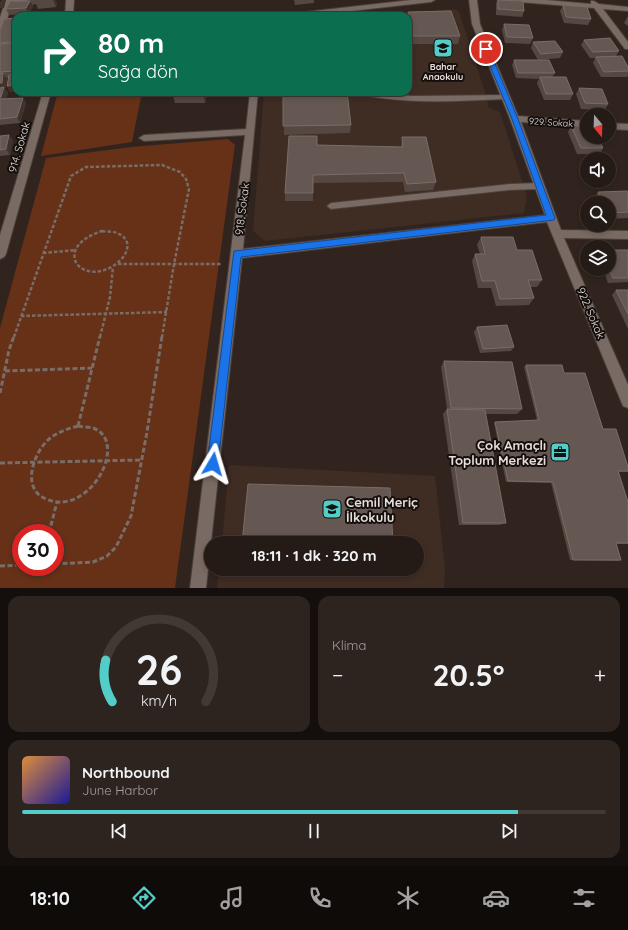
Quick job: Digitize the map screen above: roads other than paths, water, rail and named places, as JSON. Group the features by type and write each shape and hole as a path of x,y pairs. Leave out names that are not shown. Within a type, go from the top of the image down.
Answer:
{"street":[{"path":"3,23 10,0"},
{"path":"69,12 70,0"},
{"path":"314,12 374,3 431,0"},
{"name":"922. Sokak","path":"473,0 476,24 515,119 557,234 628,402"},
{"path":"519,0 594,3 628,9"},
{"path":"594,3 628,48"},
{"name":"914. Sokak","path":"0,254 46,96"},
{"name":"918. Sokak","path":"198,588 254,96"},
{"name":"929. Sokak","path":"515,119 580,124"},
{"path":"616,126 628,127"},
{"path":"144,138 250,132"},
{"path":"236,259 551,218"},
{"path":"557,234 628,235"}],"lane":[{"path":"376,96 424,98 506,97"},
{"path":"331,206 510,187 540,186"}],"place":[{"name":"Bahar Anaokulu","path":"443,48"},
{"name":"Çok Amaçlı Toplum Merkezi","path":"560,452"},
{"name":"Cemil Meriç İlkokulu","path":"332,509"}]}
